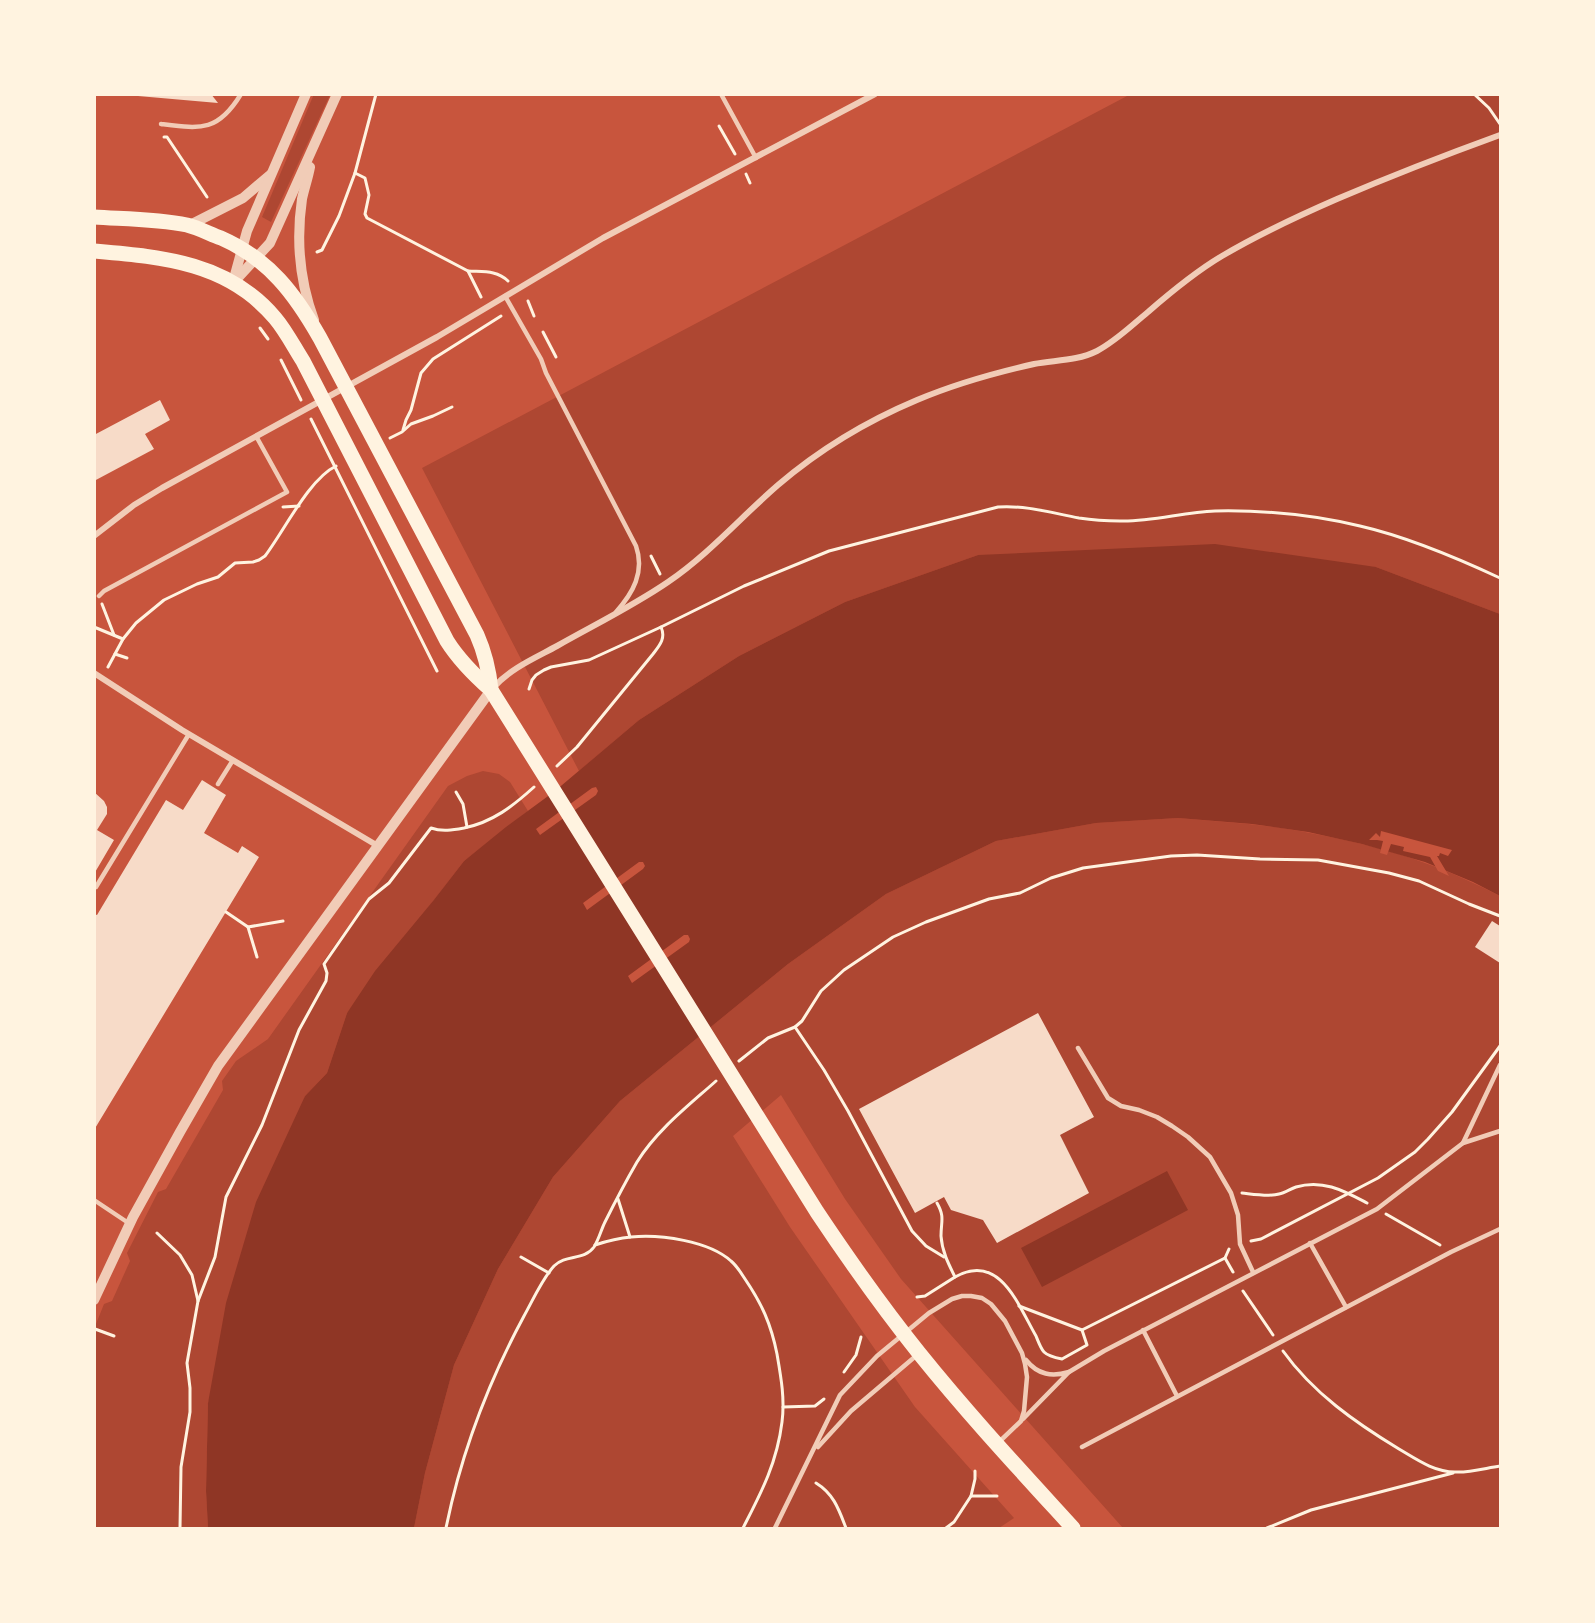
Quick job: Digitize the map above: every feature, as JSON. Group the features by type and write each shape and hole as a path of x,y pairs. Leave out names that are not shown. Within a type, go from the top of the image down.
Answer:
{"main road":[{"path":"94,217 188,226 228,241 242,249 273,272 287,286 320,338 477,635 486,657 491,690"},
{"path":"94,251 177,261 218,274 257,299 287,334 447,641 459,659 491,690 823,1221 919,1353 1073,1528"}],"street":[{"path":"233,283 247,231 306,94"},
{"path":"233,283 270,243 337,94"},
{"path":"94,536 134,505 374,373 603,238 875,94"},
{"path":"94,1300 130,1224 219,1066 499,681 516,668 649,594 679,574 797,470 866,424 916,400 968,381 1036,364 1069,360 1094,353 1124,333 1184,282 1240,245 1283,223 1357,191 1500,135"},
{"path":"316,144 302,200 299,252 305,289 320,338"},
{"path":"188,226 243,198 272,172"},
{"path":"94,673 189,734 378,847"}],"lane":[{"path":"161,123 193,128 214,124 231,111 241,94"},
{"path":"722,94 756,158"},
{"path":"505,296 542,359 546,373 638,555 638,574 635,584 630,595 614,614"},
{"path":"99,596 104,591 286,492 256,436"},
{"path":"96,887 189,734"},
{"path":"218,784 233,760"},
{"path":"1078,1048 1108,1098 1121,1106 1157,1117 1188,1137 1210,1157 1231,1193 1238,1215 1240,1244 1253,1272"},
{"path":"1463,1143 1500,1065"},
{"path":"997,1443 1070,1372 1143,1330 1377,1209 1463,1143 1500,1131"},
{"path":"94,1200 130,1224"},
{"path":"1082,1447 1451,1252 1500,1229"},
{"path":"1310,1243 1346,1307"},
{"path":"775,1528 840,1395 877,1356 941,1304 962,1296 982,1299 999,1312 1030,1365 1041,1373 1055,1375 1070,1372"},
{"path":"1143,1330 1178,1396"},
{"path":"814,1451 851,1411 919,1353"},
{"path":"1021,1421 1026,1403 1027,1377 1022,1353"}],"path":[{"path":"317,252 322,250 339,216 355,173 376,94"},
{"path":"1474,94 1495,116 1500,125"},
{"path":"719,126 735,154"},
{"path":"159,136 167,137 207,197"},
{"path":"355,173 365,178 369,195 365,210 367,218 468,271 494,272 502,275 508,281"},
{"path":"745,174 750,183"},
{"path":"468,271 482,298"},
{"path":"528,301 534,316"},
{"path":"452,407 411,424 402,432 411,410 421,373 426,367 433,359 501,316"},
{"path":"259,327 270,342"},
{"path":"543,332 556,357"},
{"path":"281,360 303,403"},
{"path":"308,414 437,671"},
{"path":"108,667 123,639 136,622 164,600 218,577 235,563 253,562 265,556 307,494 328,470"},
{"path":"529,689 532,680 544,670 589,660 744,586 829,551 984,510 1012,506 1103,521 1142,521 1190,513 1221,511 1266,513 1338,521 1396,536 1438,551 1500,578"},
{"path":"99,596 114,635"},
{"path":"94,627 123,639"},
{"path":"552,771 578,747 653,654 662,641 661,627"},
{"path":"115,654 127,658"},
{"path":"180,1528 181,1467 190,1412 187,1362 198,1302 215,1257 226,1197 262,1125 299,1030 326,981 327,974 324,964 369,898 389,883 431,828 441,830 485,822 506,811 535,786"},
{"path":"456,792 463,804 467,827"},
{"path":"446,1528 463,1460 485,1399 508,1347 549,1273 556,1264 565,1259 589,1253 636,1165 653,1140 672,1121 730,1074 758,1044 795,1027 802,1021 813,1001 826,986 844,970 893,937 926,922 989,899 1020,893 1083,868 1197,855 1318,860 1389,873 1419,881 1500,916"},
{"path":"226,912 248,927 257,957"},
{"path":"248,927 283,921"},
{"path":"795,1027 848,1111 912,1231 926,1246 945,1257"},
{"path":"1019,1306 1082,1330 1225,1258 1231,1245 1261,1239 1390,1171 1415,1152 1452,1112 1500,1046"},
{"path":"1231,1193 1278,1195 1308,1184 1333,1187 1349,1193 1451,1252"},
{"path":"617,1198 630,1237"},
{"path":"937,1203 942,1212 941,1237 945,1257 955,1276"},
{"path":"157,1233 180,1255 192,1275 198,1302"},
{"path":"595,1245 630,1237 666,1238 703,1246 722,1254 736,1267 757,1297 773,1336 779,1365 783,1407 779,1443 770,1474 743,1528"},
{"path":"521,1257 549,1273"},
{"path":"1225,1258 1252,1306 1308,1380 1354,1419 1422,1463 1455,1472"},
{"path":"917,1297 925,1296 963,1272 974,1270 991,1273 1004,1284 1019,1306 1045,1353 1062,1359 1086,1345 1082,1330"},
{"path":"95,1329 114,1336"},
{"path":"843,1374 856,1355 861,1337"},
{"path":"783,1407 815,1406 826,1397"},
{"path":"1267,1528 1311,1510 1401,1485 1455,1472 1500,1466"},
{"path":"946,1528 954,1522 971,1496 975,1471"},
{"path":"816,1483 832,1497 846,1528"},
{"path":"971,1496 997,1496"}],"shaded area":[{"path":"314,94 330,95 271,222 262,217"},
{"path":"1129,95 1500,95 1500,614 1376,567 978,555 845,602 739,656 639,720 579,771 422,468"},
{"path":"1215,544 1376,567 1500,614 1500,896 1425,862 1362,844 1308,832 1252,824 1178,818 1096,823 996,841 886,894 788,964 620,1101 553,1177 498,1269 454,1365 425,1473 414,1528 208,1528 206,1491 208,1403 226,1303 256,1202 305,1096 327,1073 347,1013 375,971 464,861 555,791 639,720 739,656 845,602 978,555","holes":["596,787 598,791 596,795 540,835 536,829","639,862 643,862 645,866 643,869 587,910 583,903","684,935 688,935 689,942 632,983 628,976"]},
{"path":"483,771 499,774 510,782 528,811 464,861 347,1013 327,1073 305,1096 208,1403 206,1491 208,1528 95,1528 94,1329 104,1304 112,1301 130,1261 127,1253 158,1192 166,1189 223,1090 222,1081 236,1061 268,1039 448,786"},
{"path":"1178,818 1277,827 1368,845 1435,867 1500,896 1500,1528 1123,1528 901,1279 845,1199 781,1095 733,1136 790,1227 915,1407 1014,1518 999,1528 414,1528 425,1473 454,1365 498,1269 553,1177 620,1101 788,964 886,894 996,841 1096,823"},
{"path":"1167,1171 1188,1210 1042,1287 1021,1248"}],"pier":[{"path":"1381,831 1452,850 1448,856 1440,853 1437,856 1449,876 1438,871 1430,857 1403,851 1404,847 1391,844 1387,855 1380,853 1383,841 1369,840 1376,833 1380,837"}],"building":[{"path":"138,94 211,94 218,103 138,96"},
{"path":"160,400 170,420 145,434 154,449 94,481 94,435"},
{"path":"202,780 226,795 204,833 238,853 242,846 259,857 94,1130 94,914 97,915 166,800 183,810"},
{"path":"94,792 107,807 107,814 97,830 114,840 94,874"},
{"path":"1492,921 1500,926 1500,963 1475,947"},
{"path":"1038,1013 1094,1117 1060,1135 1089,1193 997,1243 983,1220 951,1210 944,1197 915,1213 859,1109"}]}
